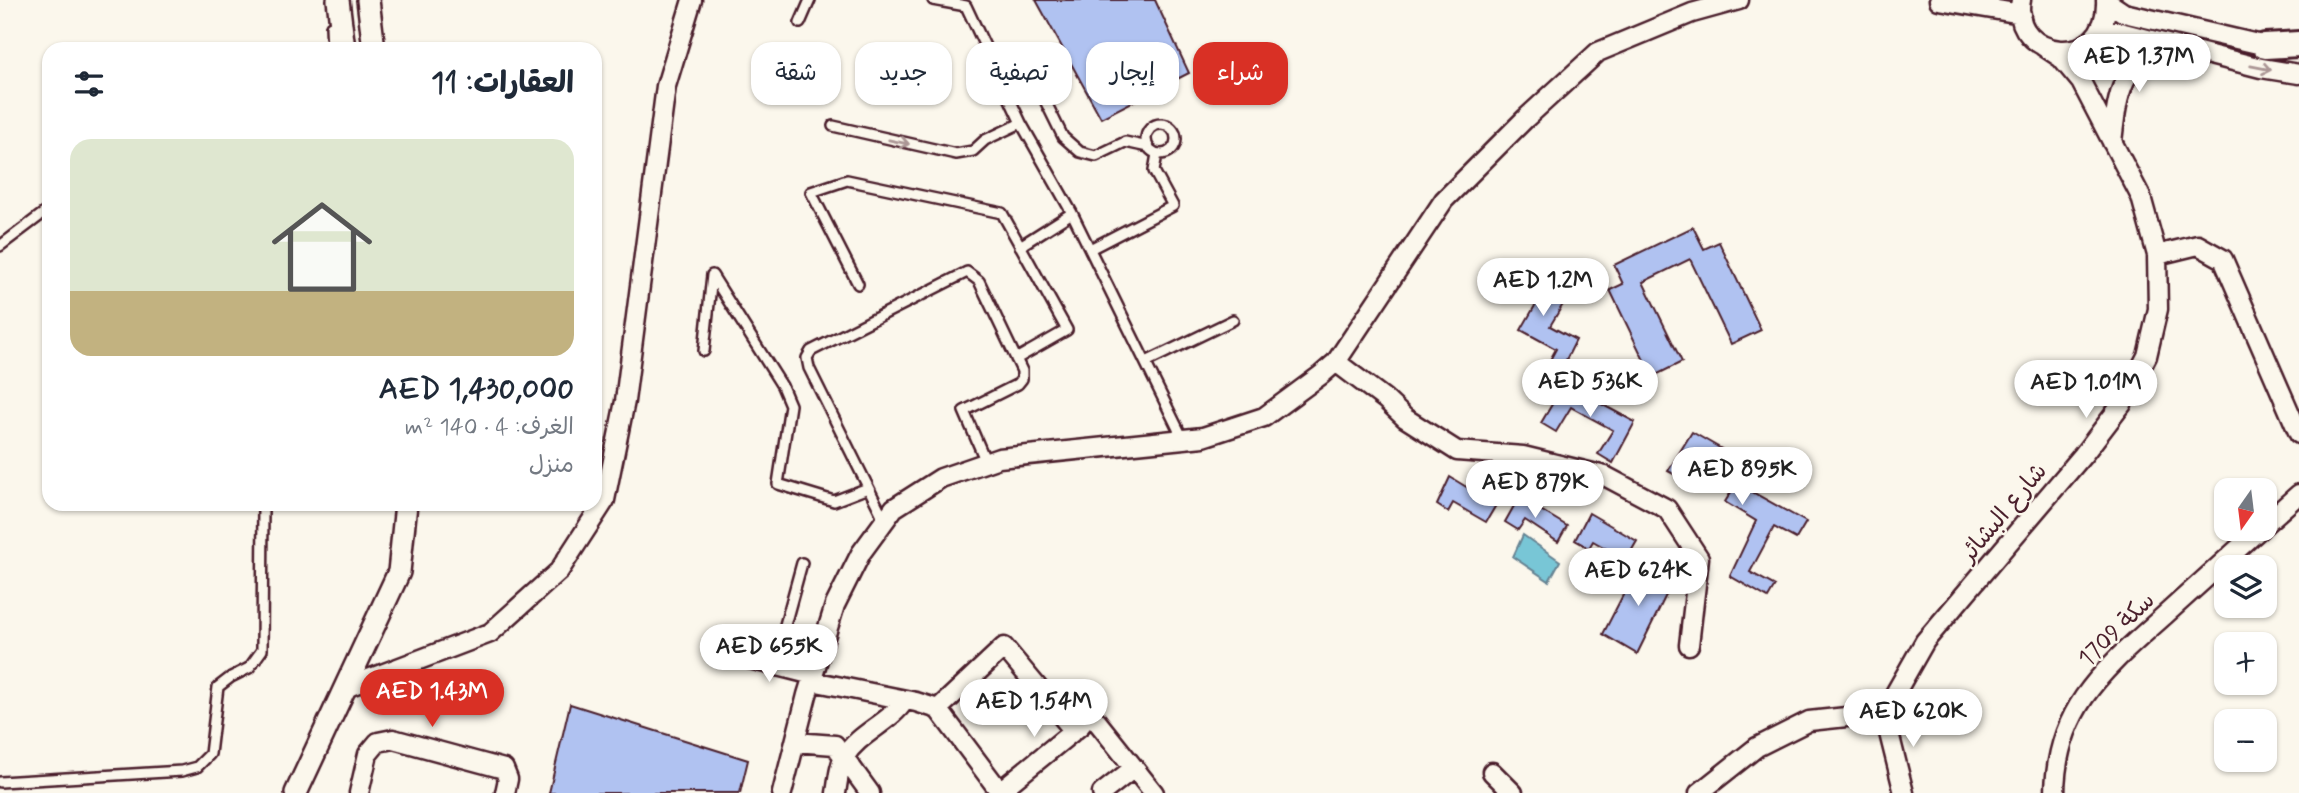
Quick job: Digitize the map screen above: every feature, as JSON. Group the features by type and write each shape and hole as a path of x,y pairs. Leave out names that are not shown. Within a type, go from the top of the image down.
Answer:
{"main road":[{"path":"2265,46 2299,44"}],"street":[{"path":"338,0 343,42"},
{"path":"368,0 373,42"},
{"path":"602,505 625,401 666,86 692,0"},
{"path":"782,793 835,605 862,553 894,508 941,478 999,458 1203,437 1264,417 1336,362 1444,200 1525,118 1598,52 1692,13 1739,0"},
{"path":"1939,0 2021,7"},
{"path":"2081,82 2094,37 2106,17 2106,0"},
{"path":"2106,0 2124,13 2299,53"},
{"name":"شارع البشائر","path":"1884,713 1925,641 2083,455 2122,404 2147,356 2158,309 2157,255 2141,197 2081,82 2061,58 2031,37 2023,23 2021,7"},
{"path":"2043,46 2059,51 2075,50 2094,37 2116,31 2260,68 2299,74"},
{"path":"2112,142 2117,100 2134,65 2150,51 2173,46"},
{"path":"2157,255 2198,245 2223,258 2299,435"},
{"path":"1336,362 1385,399 1405,418 1457,451 1523,456 1605,476 1667,509 1699,558 1689,645"},
{"name":"سكة 1709","path":"2277,514 2299,494"},
{"path":"296,793 399,572 405,511"},
{"path":"345,688 490,633 559,571 598,511"},
{"name":"سكة 1709","path":"2055,793 2058,752 2067,727 2081,700 2103,671 2247,541"},
{"path":"938,709 1004,648 1074,731"},
{"path":"734,655 938,709 1000,792 1092,716"},
{"path":"1075,694 1154,793"},
{"path":"836,793 844,758 852,748 897,713 905,699"},
{"path":"1699,793 1757,747 1809,721 1884,713 1904,793"},
{"path":"359,793 368,754 378,742 393,739 504,769 508,779 505,793"},
{"path":"795,742 835,745 870,793"},
{"path":"1102,793 1134,768"},
{"path":"1492,772 1513,793"}],"lane":[{"path":"329,0 332,42"},
{"path":"800,23 810,0"},
{"path":"933,0 966,6 1020,122 1072,213 1183,439"},
{"path":"1047,105 1063,137 1080,152 1096,156 1125,142 1148,148 1157,155 1168,153 1175,144 1174,130 1165,123 1153,125 1146,135 1148,148"},
{"path":"833,126 956,154 973,150 985,140 1020,122"},
{"path":"1090,249 1174,206 1154,172 1157,155"},
{"path":"858,284 811,192 847,180 1002,213 1067,330 1016,359"},
{"path":"1020,246 1072,213"},
{"path":"0,246 42,214"},
{"path":"885,521 809,368 807,358 811,351 967,272 979,281 1022,371 1022,379 1018,384 964,411 986,462"},
{"path":"704,351 712,275 782,386 790,405 778,484 834,501 868,488"},
{"path":"1146,362 1233,320"},
{"path":"0,782 182,771 197,767 210,754 218,687 249,668 262,650 264,511"},
{"path":"774,665 802,563"}],"water":[{"path":"1523,535 1560,561 1549,581 1513,557"}],"building":[{"path":"1036,0 1155,0 1175,42 1086,42 1086,91 1072,65 1072,42 1059,42"},
{"path":"1179,52 1189,73 1179,78"},
{"path":"1094,105 1126,105 1101,118"},
{"path":"1693,227 1704,249 1719,242 1761,330 1731,344 1690,259 1643,282 1682,362 1652,377 1610,290 1623,284 1614,265"},
{"path":"1512,273 1565,301 1550,326 1576,340 1562,368 1550,360 1556,349 1521,330 1536,304 1504,288"},
{"path":"1564,384 1635,422 1613,463 1598,454 1613,430 1571,407 1556,432 1541,423"},
{"path":"1692,432 1760,471 1749,490 1806,522 1796,539 1774,527 1750,572 1775,586 1768,598 1730,576 1756,521 1725,502 1739,479 1697,455 1683,479 1668,471"},
{"path":"1450,477 1496,505 1486,522 1453,503 1448,512 1437,505"},
{"path":"1519,497 1567,526 1558,542 1525,520 1518,530 1505,522"},
{"path":"1589,513 1637,541 1626,560 1593,541 1589,548 1575,540"},
{"path":"1640,562 1673,581 1637,654 1603,634"},
{"path":"570,704 748,760 740,793 549,793"}]}
